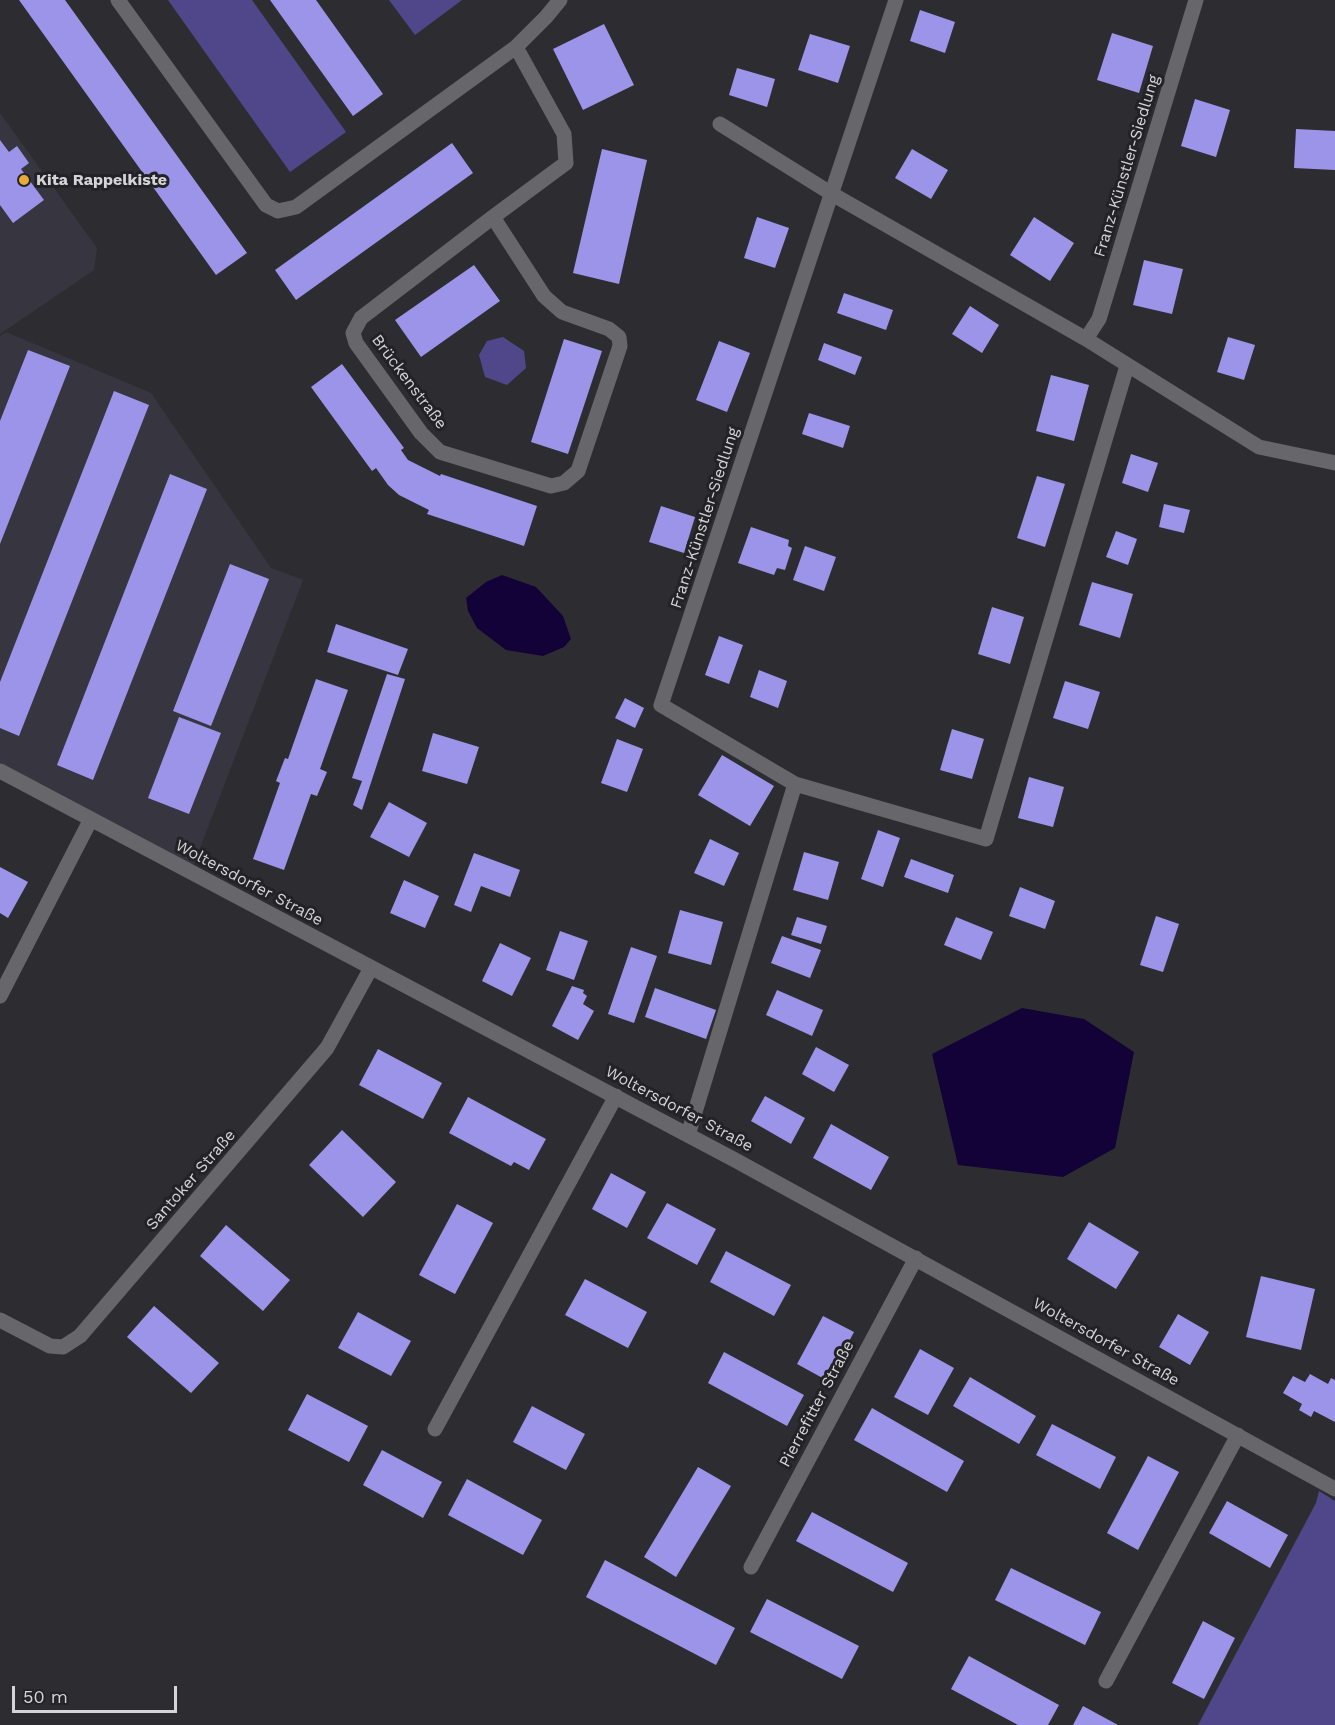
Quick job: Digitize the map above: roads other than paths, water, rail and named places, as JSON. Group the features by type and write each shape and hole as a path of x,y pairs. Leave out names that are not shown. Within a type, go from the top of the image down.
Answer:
{"street":[{"path":"118,0 266,206 279,211 296,207 516,47 560,0"},
{"name":"Franz-Künstler-Siedlung","path":"896,0 661,705 795,784 986,839 1127,366"},
{"name":"Franz-Künstler-Siedlung","path":"1086,339 1099,319 1196,0"},
{"name":"Brückenstraße","path":"493,217 544,296 562,312 609,330 619,337 620,346 578,471 564,483 551,486 440,452 421,433 356,343 353,333 361,318 493,217 566,163 564,134 516,47"},
{"path":"720,124 831,194 1086,339 1258,447 1335,463"},
{"name":"Woltersdorfer Straße","path":"0,771 616,1096 1335,1489"},
{"path":"688,1135 795,784"},
{"path":"0,996 91,819"},
{"name":"Santoker Straße","path":"0,1320 50,1346 63,1347 80,1336 327,1048 371,968"},
{"path":"435,1429 616,1096"},
{"name":"Pierrefitter Straße","path":"751,1567 916,1258"},
{"path":"1106,1681 1238,1435"}],"place":[{"name":"Kita Rappelkiste","path":"24,180"}]}
